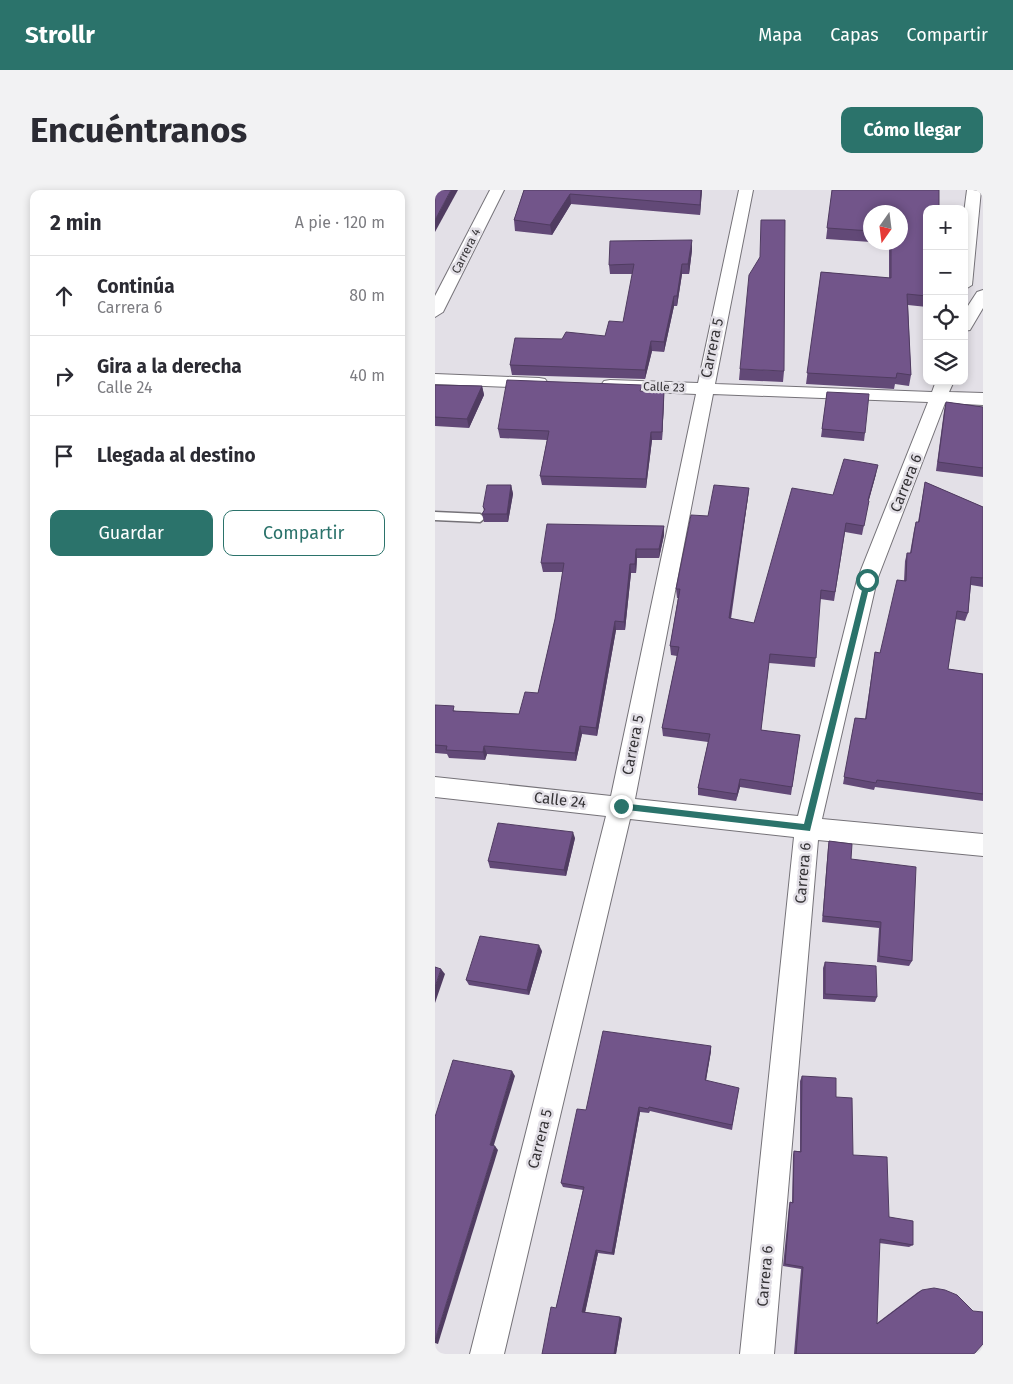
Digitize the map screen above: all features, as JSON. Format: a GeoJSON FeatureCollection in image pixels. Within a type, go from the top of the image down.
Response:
{"type":"FeatureCollection","features":[{"type":"Feature","properties":{"kind":"street","name":"Carrera 4"},"geometry":{"type":"LineString","coordinates":[[435,312],[497,190]]}},
{"type":"Feature","properties":{"kind":"street","name":"Carrera 5"},"geometry":{"type":"LineString","coordinates":[[487,1354],[621,806],[704,389],[746,190]]}},
{"type":"Feature","properties":{"kind":"street"},"geometry":{"type":"LineString","coordinates":[[968,250],[974,190]]}},
{"type":"Feature","properties":{"kind":"street"},"geometry":{"type":"LineString","coordinates":[[968,319],[983,295]]}},
{"type":"Feature","properties":{"kind":"street"},"geometry":{"type":"LineString","coordinates":[[435,379],[554,384]]}},
{"type":"Feature","properties":{"kind":"street","name":"Calle 23"},"geometry":{"type":"LineString","coordinates":[[594,385],[704,389],[942,390],[983,400]]}},
{"type":"Feature","properties":{"kind":"street","name":"Carrera 6"},"geometry":{"type":"LineString","coordinates":[[757,1354],[807,828],[867,580],[942,390]]}},
{"type":"Feature","properties":{"kind":"street","name":"Calle 24"},"geometry":{"type":"LineString","coordinates":[[435,787],[807,828],[983,845]]}},
{"type":"Feature","properties":{"kind":"lane"},"geometry":{"type":"LineString","coordinates":[[435,516],[480,518]]}},
{"type":"Feature","properties":{"kind":"building"},"geometry":{"type":"Polygon","coordinates":[[[435,190],[451,190],[435,220],[435,190]]]}},
{"type":"Feature","properties":{"kind":"building"},"geometry":{"type":"Polygon","coordinates":[[[524,190],[701,190],[700,205],[570,194],[550,225],[514,220],[524,190]]]}},
{"type":"Feature","properties":{"kind":"building"},"geometry":{"type":"Polygon","coordinates":[[[832,190],[939,190],[939,205],[923,205],[923,296],[907,294],[911,375],[897,373],[896,378],[807,373],[821,272],[891,278],[891,250],[908,250],[908,205],[863,205],[863,230],[827,228],[832,190]]]}},
{"type":"Feature","properties":{"kind":"building"},"geometry":{"type":"Polygon","coordinates":[[[761,220],[785,220],[784,371],[740,369],[749,275],[760,257],[761,220]]]}},
{"type":"Feature","properties":{"kind":"building"},"geometry":{"type":"Polygon","coordinates":[[[692,240],[688,264],[682,264],[677,296],[674,296],[664,342],[651,341],[645,370],[510,365],[515,338],[562,339],[566,332],[605,336],[609,321],[623,322],[634,264],[609,265],[610,241],[692,240]]]}},
{"type":"Feature","properties":{"kind":"building"},"geometry":{"type":"Polygon","coordinates":[[[507,380],[642,385],[640,391],[664,392],[662,432],[651,432],[646,479],[540,476],[549,431],[498,429],[507,380]]]}},
{"type":"Feature","properties":{"kind":"building"},"geometry":{"type":"Polygon","coordinates":[[[435,385],[482,386],[467,419],[435,417],[435,385]]]}},
{"type":"Feature","properties":{"kind":"building"},"geometry":{"type":"Polygon","coordinates":[[[827,392],[869,394],[865,433],[822,429],[827,392]]]}},
{"type":"Feature","properties":{"kind":"building"},"geometry":{"type":"Polygon","coordinates":[[[946,402],[983,407],[983,468],[938,462],[946,402]]]}},
{"type":"Feature","properties":{"kind":"building"},"geometry":{"type":"Polygon","coordinates":[[[844,459],[878,465],[868,500],[864,526],[846,523],[835,592],[821,590],[816,658],[770,654],[761,730],[800,735],[792,787],[740,779],[737,794],[698,788],[710,734],[662,728],[679,647],[670,646],[680,589],[676,589],[691,515],[708,516],[714,485],[749,488],[729,618],[754,623],[792,488],[833,495],[844,459]]]}},
{"type":"Feature","properties":{"kind":"building"},"geometry":{"type":"Polygon","coordinates":[[[925,482],[983,507],[983,578],[971,577],[968,613],[957,611],[948,669],[983,674],[983,794],[877,780],[876,783],[844,777],[855,718],[866,719],[875,652],[880,653],[897,580],[906,581],[907,553],[911,553],[916,522],[919,522],[925,482]]]}},
{"type":"Feature","properties":{"kind":"building"},"geometry":{"type":"Polygon","coordinates":[[[487,485],[511,485],[507,514],[482,514],[485,509],[483,507],[487,485]]]}},
{"type":"Feature","properties":{"kind":"building"},"geometry":{"type":"Polygon","coordinates":[[[547,524],[664,526],[659,549],[636,549],[635,564],[630,564],[624,622],[615,621],[596,728],[580,726],[575,753],[484,746],[483,752],[446,750],[447,746],[435,745],[435,705],[454,706],[453,711],[519,714],[525,692],[538,693],[555,619],[564,563],[541,563],[547,524]]]}},
{"type":"Feature","properties":{"kind":"building"},"geometry":{"type":"Polygon","coordinates":[[[498,823],[573,832],[564,870],[488,861],[498,823]]]}},
{"type":"Feature","properties":{"kind":"building"},"geometry":{"type":"Polygon","coordinates":[[[829,841],[852,844],[851,859],[916,867],[912,961],[879,956],[881,922],[823,916],[829,841]]]}},
{"type":"Feature","properties":{"kind":"building"},"geometry":{"type":"Polygon","coordinates":[[[480,936],[539,945],[527,990],[466,980],[480,936]]]}},
{"type":"Feature","properties":{"kind":"building"},"geometry":{"type":"Polygon","coordinates":[[[825,962],[876,966],[877,997],[825,994],[825,962]]]}},
{"type":"Feature","properties":{"kind":"building"},"geometry":{"type":"Polygon","coordinates":[[[435,967],[441,969],[435,987],[435,967]]]}},
{"type":"Feature","properties":{"kind":"building"},"geometry":{"type":"Polygon","coordinates":[[[603,1031],[711,1046],[705,1080],[739,1088],[732,1125],[649,1107],[648,1109],[639,1107],[612,1253],[596,1250],[582,1312],[620,1317],[614,1354],[542,1354],[551,1307],[556,1308],[584,1187],[561,1183],[577,1109],[586,1110],[603,1031]]]}},
{"type":"Feature","properties":{"kind":"building"},"geometry":{"type":"Polygon","coordinates":[[[453,1060],[512,1071],[490,1145],[495,1146],[435,1340],[435,1117],[453,1060]]]}},
{"type":"Feature","properties":{"kind":"building"},"geometry":{"type":"Polygon","coordinates":[[[802,1076],[836,1078],[836,1097],[852,1098],[853,1155],[887,1157],[889,1217],[913,1221],[913,1245],[880,1239],[877,1324],[922,1290],[934,1288],[945,1290],[957,1295],[973,1311],[983,1312],[983,1344],[974,1354],[796,1354],[803,1267],[785,1264],[790,1202],[793,1203],[794,1151],[801,1152],[802,1076]]]}},
{"type":"Feature","properties":{"kind":"route"},"geometry":{"type":"LineString","coordinates":[[621,806],[807,828],[867,580]]}}]}
